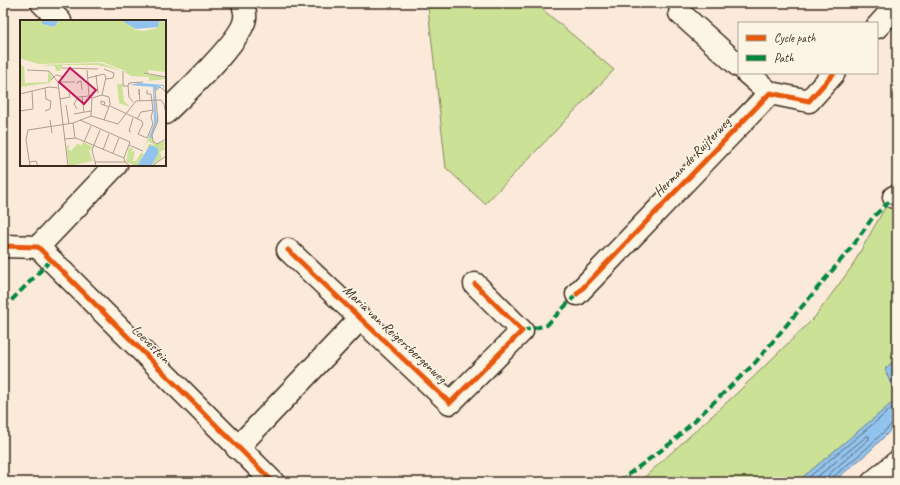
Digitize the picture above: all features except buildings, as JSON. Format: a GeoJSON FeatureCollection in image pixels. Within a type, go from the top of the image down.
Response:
{"type":"FeatureCollection","features":[{"type":"Feature","properties":{"kind":"street"},"geometry":{"type":"LineString","coordinates":[[42,3],[59,20]]}},
{"type":"Feature","properties":{"kind":"street"},"geometry":{"type":"LineString","coordinates":[[166,112],[227,48],[238,34],[245,19],[243,3]]}},
{"type":"Feature","properties":{"kind":"street"},"geometry":{"type":"LineString","coordinates":[[878,26],[897,5]]}},
{"type":"Feature","properties":{"kind":"street"},"geometry":{"type":"LineString","coordinates":[[680,13],[738,65]]}},
{"type":"Feature","properties":{"kind":"street"},"geometry":{"type":"LineString","coordinates":[[748,74],[770,93],[809,101],[833,74]]}},
{"type":"Feature","properties":{"kind":"street","name":"Herman de Ruijterweg"},"geometry":{"type":"LineString","coordinates":[[577,294],[770,93]]}},
{"type":"Feature","properties":{"kind":"street"},"geometry":{"type":"LineString","coordinates":[[3,246],[38,247],[115,166]]}},
{"type":"Feature","properties":{"kind":"street","name":"Loevestein"},"geometry":{"type":"LineString","coordinates":[[38,247],[237,448],[273,482]]}},
{"type":"Feature","properties":{"kind":"street","name":"Maria van Reigersbergenweg"},"geometry":{"type":"LineString","coordinates":[[288,250],[450,403],[522,331],[475,284]]}},
{"type":"Feature","properties":{"kind":"street","name":"Maria van Reigersbergenweg"},"geometry":{"type":"LineString","coordinates":[[237,448],[360,318]]}},
{"type":"Feature","properties":{"kind":"street"},"geometry":{"type":"LineString","coordinates":[[873,482],[897,462]]}},
{"type":"Feature","properties":{"kind":"green space"},"geometry":{"type":"Polygon","coordinates":[[[535,3],[614,70],[485,204],[446,168],[428,8],[535,3]]]}},
{"type":"Feature","properties":{"kind":"green space"},"geometry":{"type":"Polygon","coordinates":[[[887,204],[897,211],[897,358],[885,369],[897,399],[797,482],[639,482],[737,393],[814,318],[851,268],[887,204]]]}},
{"type":"Feature","properties":{"kind":"water"},"geometry":{"type":"Polygon","coordinates":[[[897,358],[897,399],[885,369],[897,358]]]}},
{"type":"Feature","properties":{"kind":"water"},"geometry":{"type":"Polygon","coordinates":[[[897,399],[897,424],[870,451],[833,482],[797,482],[897,399]]]}},
{"type":"Feature","properties":{"kind":"marked path"},"geometry":{"type":"LineString","coordinates":[[618,482],[671,443],[754,364],[851,248],[873,217],[894,197]]}},
{"type":"Feature","properties":{"kind":"marked path"},"geometry":{"type":"LineString","coordinates":[[3,309],[51,260]]}},
{"type":"Feature","properties":{"kind":"marked path"},"geometry":{"type":"LineString","coordinates":[[522,331],[547,325],[577,294]]}},
{"type":"Feature","properties":{"kind":"cycle path"},"geometry":{"type":"LineString","coordinates":[[577,294],[770,93],[809,101],[833,74]]}},
{"type":"Feature","properties":{"kind":"cycle path"},"geometry":{"type":"LineString","coordinates":[[3,246],[38,247],[273,482]]}},
{"type":"Feature","properties":{"kind":"cycle path"},"geometry":{"type":"LineString","coordinates":[[288,250],[450,403],[522,331],[475,284]]}}]}
